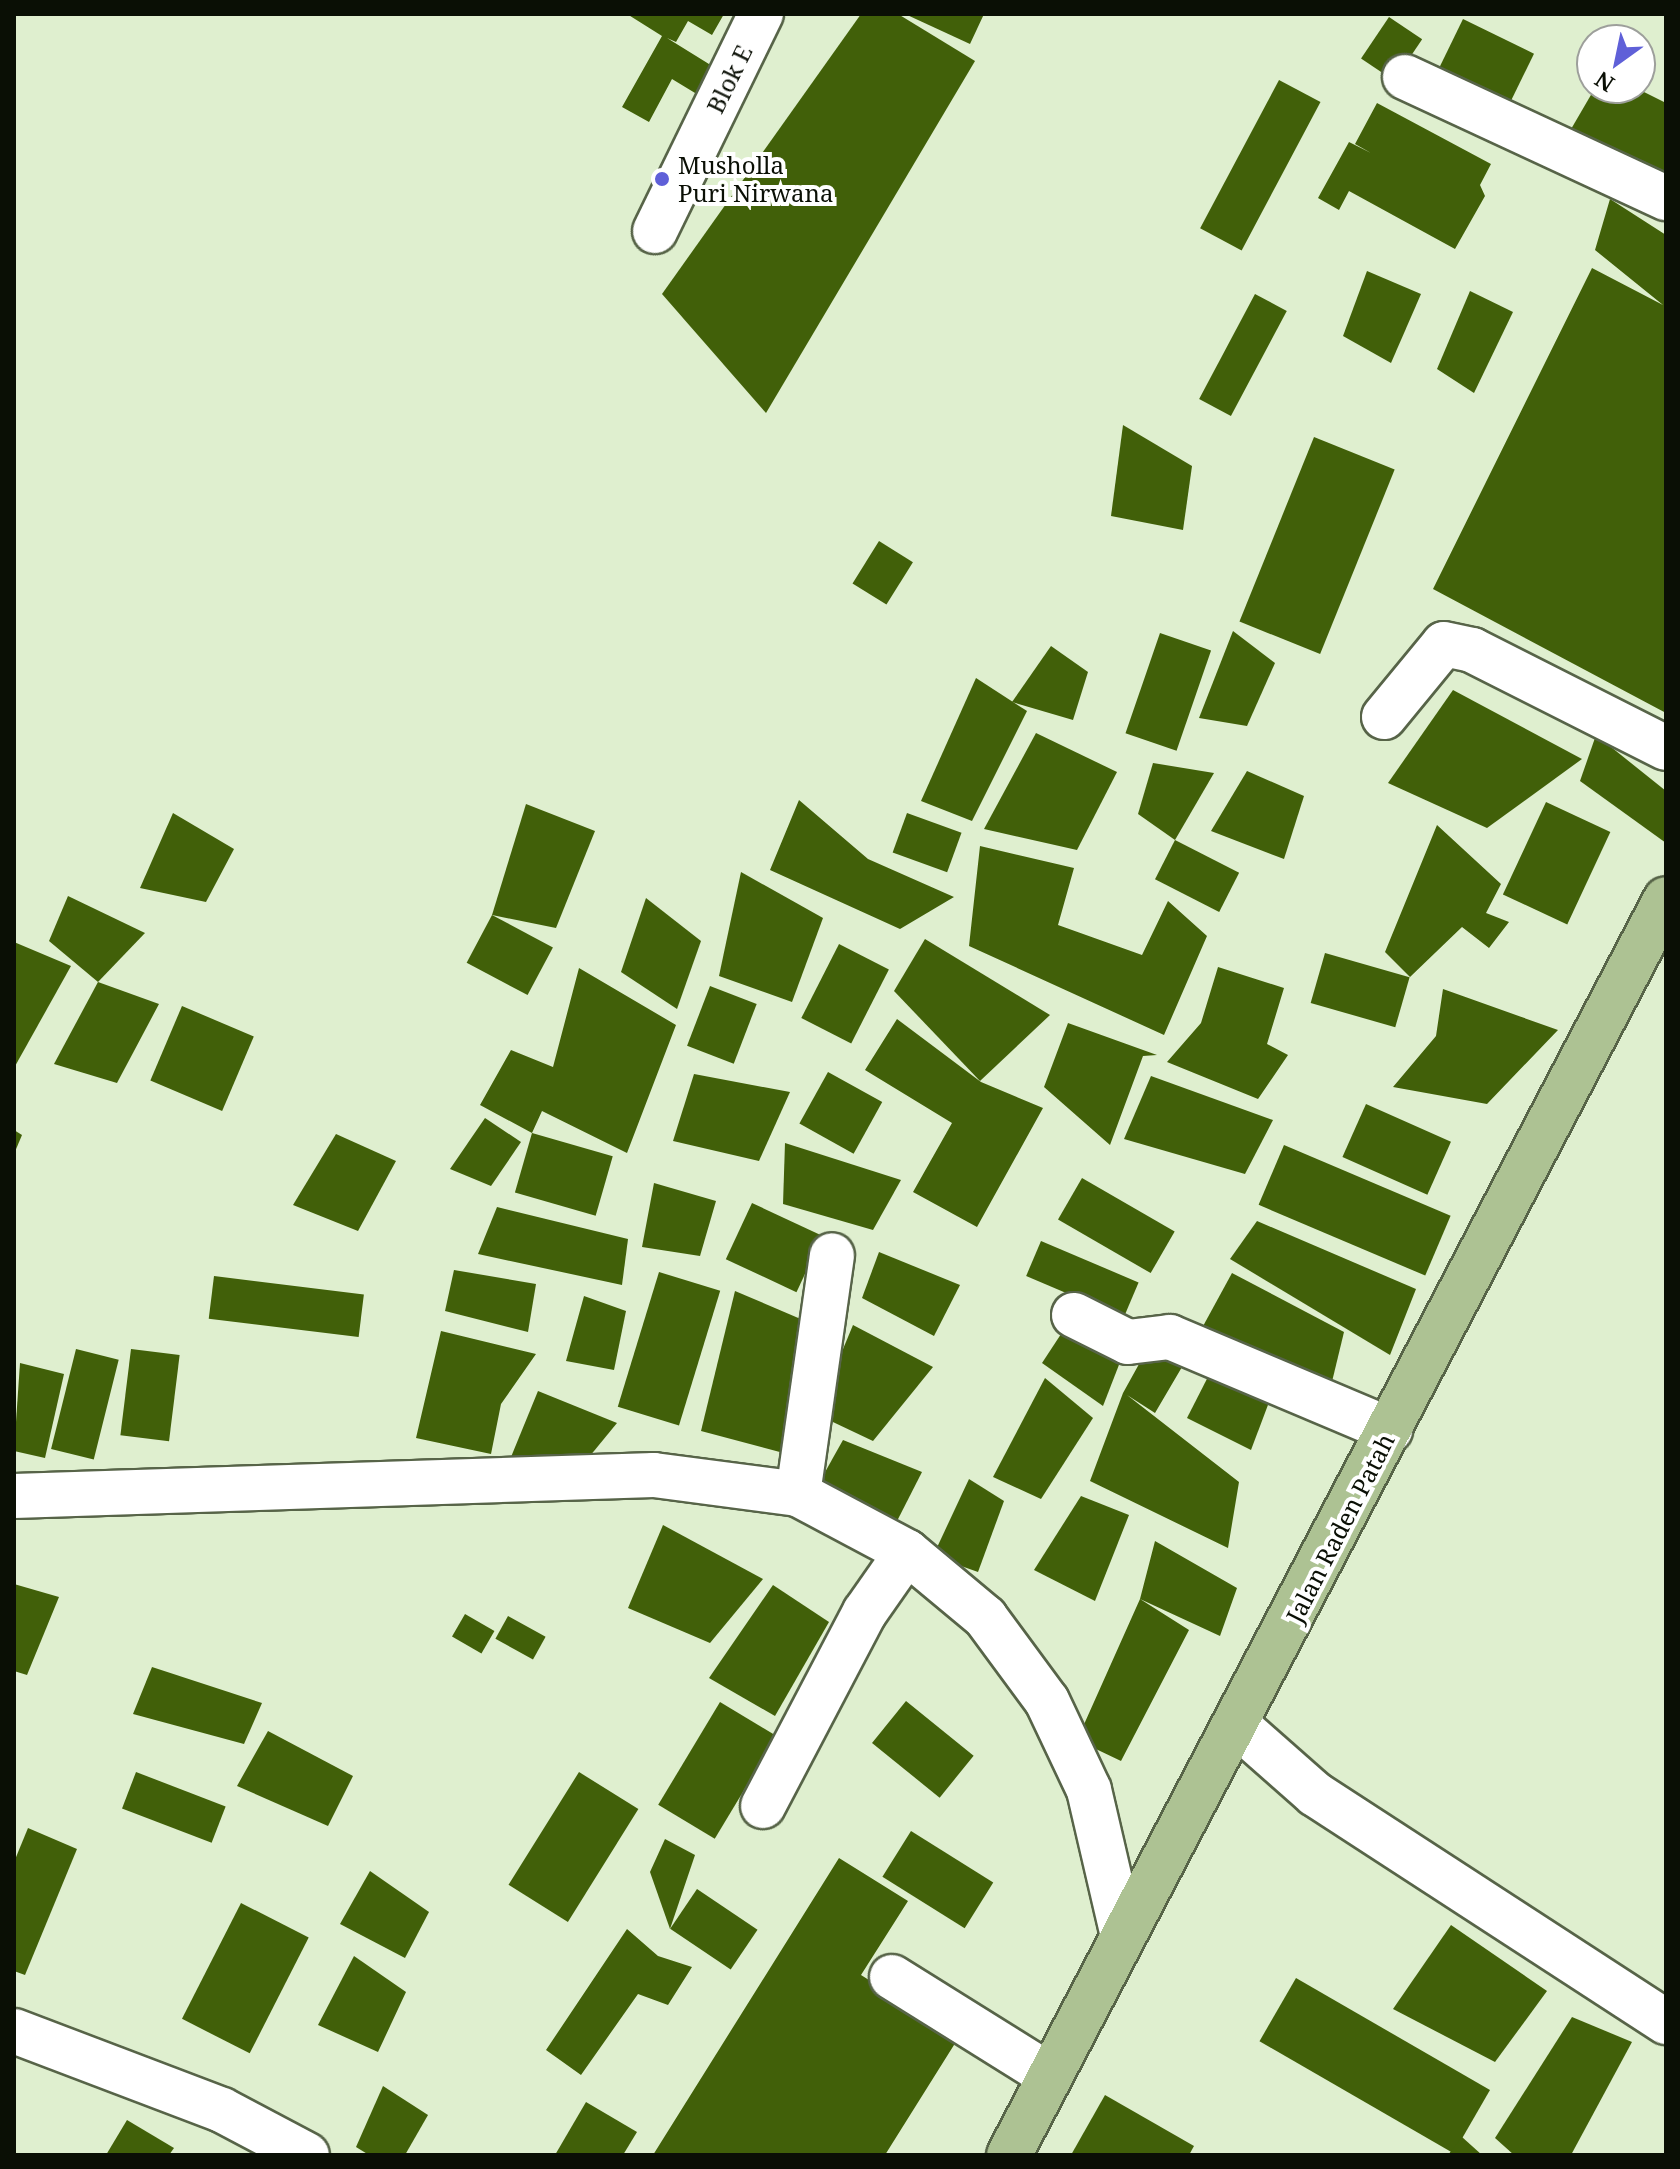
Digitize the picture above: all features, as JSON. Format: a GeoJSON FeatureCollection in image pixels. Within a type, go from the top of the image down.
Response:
{"type":"FeatureCollection","features":[{"type":"Feature","properties":{"kind":"main road","name":"Jalan Raden Patah"},"geometry":{"type":"LineString","coordinates":[[1009,2155],[1018,2056],[1122,1932],[1238,1726],[1666,899]]}},
{"type":"Feature","properties":{"kind":"street","name":"Blok E"},"geometry":{"type":"LineString","coordinates":[[655,231],[761,14]]}},
{"type":"Feature","properties":{"kind":"street"},"geometry":{"type":"LineString","coordinates":[[1405,77],[1666,198]]}},
{"type":"Feature","properties":{"kind":"street"},"geometry":{"type":"LineString","coordinates":[[1384,717],[1444,644],[1472,650],[1666,748]]}},
{"type":"Feature","properties":{"kind":"street"},"geometry":{"type":"LineString","coordinates":[[798,1494],[832,1255]]}},
{"type":"Feature","properties":{"kind":"street"},"geometry":{"type":"LineString","coordinates":[[1074,1315],[1128,1342],[1170,1337],[1390,1430]]}},
{"type":"Feature","properties":{"kind":"street"},"geometry":{"type":"LineString","coordinates":[[14,1496],[654,1475],[798,1494],[985,1617],[1047,1701],[1089,1790],[1122,1932]]}},
{"type":"Feature","properties":{"kind":"street"},"geometry":{"type":"LineString","coordinates":[[763,1806],[865,1612],[901,1560]]}},
{"type":"Feature","properties":{"kind":"street"},"geometry":{"type":"LineString","coordinates":[[1238,1726],[1315,1794],[1666,2022]]}},
{"type":"Feature","properties":{"kind":"street"},"geometry":{"type":"LineString","coordinates":[[892,1977],[1018,2056]]}},
{"type":"Feature","properties":{"kind":"street"},"geometry":{"type":"LineString","coordinates":[[14,2031],[222,2110],[307,2155]]}},
{"type":"Feature","properties":{"kind":"building"},"geometry":{"type":"Polygon","coordinates":[[[627,14],[724,14],[712,35],[688,21],[676,42],[667,38],[717,69],[700,96],[672,79],[649,122],[622,107],[662,36],[627,14]]]}},
{"type":"Feature","properties":{"kind":"building"},"geometry":{"type":"Polygon","coordinates":[[[861,14],[898,14],[975,61],[766,413],[662,294],[861,14]]]}},
{"type":"Feature","properties":{"kind":"building"},"geometry":{"type":"Polygon","coordinates":[[[905,14],[984,14],[970,44],[905,14]]]}},
{"type":"Feature","properties":{"kind":"building"},"geometry":{"type":"Polygon","coordinates":[[[1389,17],[1422,39],[1394,81],[1361,58],[1389,17]]]}},
{"type":"Feature","properties":{"kind":"building"},"geometry":{"type":"Polygon","coordinates":[[[1463,19],[1534,54],[1506,112],[1435,77],[1463,19]]]}},
{"type":"Feature","properties":{"kind":"building"},"geometry":{"type":"Polygon","coordinates":[[[1279,80],[1320,102],[1242,250],[1200,228],[1279,80]]]}},
{"type":"Feature","properties":{"kind":"building"},"geometry":{"type":"Polygon","coordinates":[[[1656,98],[1666,103],[1666,184],[1567,136],[1586,104],[1656,104],[1656,98]]]}},
{"type":"Feature","properties":{"kind":"building"},"geometry":{"type":"Polygon","coordinates":[[[1377,103],[1491,164],[1480,185],[1485,196],[1455,249],[1349,191],[1339,210],[1318,198],[1349,142],[1371,153],[1355,144],[1377,103]]]}},
{"type":"Feature","properties":{"kind":"building"},"geometry":{"type":"Polygon","coordinates":[[[1610,199],[1666,235],[1666,713],[1433,589],[1592,268],[1663,305],[1595,250],[1610,199]]]}},
{"type":"Feature","properties":{"kind":"building"},"geometry":{"type":"Polygon","coordinates":[[[1367,271],[1421,294],[1391,363],[1343,336],[1367,271]]]}},
{"type":"Feature","properties":{"kind":"building"},"geometry":{"type":"Polygon","coordinates":[[[1470,291],[1513,312],[1474,393],[1437,369],[1470,291]]]}},
{"type":"Feature","properties":{"kind":"building"},"geometry":{"type":"Polygon","coordinates":[[[1255,294],[1287,311],[1231,416],[1199,399],[1255,294]]]}},
{"type":"Feature","properties":{"kind":"building"},"geometry":{"type":"Polygon","coordinates":[[[1123,425],[1192,466],[1183,530],[1111,516],[1123,425]]]}},
{"type":"Feature","properties":{"kind":"building"},"geometry":{"type":"Polygon","coordinates":[[[1314,437],[1395,470],[1320,654],[1239,622],[1314,437]]]}},
{"type":"Feature","properties":{"kind":"building"},"geometry":{"type":"Polygon","coordinates":[[[879,541],[913,562],[886,605],[853,583],[879,541]]]}},
{"type":"Feature","properties":{"kind":"building"},"geometry":{"type":"Polygon","coordinates":[[[1233,631],[1275,663],[1247,726],[1199,718],[1233,631]]]}},
{"type":"Feature","properties":{"kind":"building"},"geometry":{"type":"Polygon","coordinates":[[[1160,633],[1211,651],[1177,751],[1125,733],[1160,633]]]}},
{"type":"Feature","properties":{"kind":"building"},"geometry":{"type":"Polygon","coordinates":[[[1051,646],[1088,672],[1073,720],[1012,702],[1051,646]]]}},
{"type":"Feature","properties":{"kind":"building"},"geometry":{"type":"Polygon","coordinates":[[[976,678],[1027,711],[972,821],[921,801],[976,678]]]}},
{"type":"Feature","properties":{"kind":"building"},"geometry":{"type":"Polygon","coordinates":[[[1453,690],[1582,759],[1487,828],[1388,783],[1453,690]]]}},
{"type":"Feature","properties":{"kind":"building"},"geometry":{"type":"Polygon","coordinates":[[[1036,733],[1117,772],[1077,850],[984,829],[1036,733]]]}},
{"type":"Feature","properties":{"kind":"building"},"geometry":{"type":"Polygon","coordinates":[[[1596,735],[1666,791],[1666,843],[1580,781],[1596,735]]]}},
{"type":"Feature","properties":{"kind":"building"},"geometry":{"type":"Polygon","coordinates":[[[1153,763],[1214,773],[1175,840],[1138,814],[1153,763]]]}},
{"type":"Feature","properties":{"kind":"building"},"geometry":{"type":"Polygon","coordinates":[[[1247,771],[1304,796],[1284,859],[1211,831],[1247,771]]]}},
{"type":"Feature","properties":{"kind":"building"},"geometry":{"type":"Polygon","coordinates":[[[799,800],[868,859],[954,897],[900,929],[770,870],[799,800]]]}},
{"type":"Feature","properties":{"kind":"building"},"geometry":{"type":"Polygon","coordinates":[[[1546,802],[1610,832],[1567,924],[1503,894],[1546,802]]]}},
{"type":"Feature","properties":{"kind":"building"},"geometry":{"type":"Polygon","coordinates":[[[526,804],[595,831],[556,928],[492,915],[526,804]]]}},
{"type":"Feature","properties":{"kind":"building"},"geometry":{"type":"Polygon","coordinates":[[[173,813],[234,849],[206,902],[140,888],[173,813]]]}},
{"type":"Feature","properties":{"kind":"building"},"geometry":{"type":"Polygon","coordinates":[[[907,813],[962,833],[947,872],[893,852],[907,813]]]}},
{"type":"Feature","properties":{"kind":"building"},"geometry":{"type":"Polygon","coordinates":[[[1437,825],[1501,884],[1486,913],[1509,922],[1489,948],[1462,927],[1410,977],[1385,952],[1437,825]]]}},
{"type":"Feature","properties":{"kind":"building"},"geometry":{"type":"Polygon","coordinates":[[[1175,840],[1239,873],[1219,912],[1155,879],[1175,840]]]}},
{"type":"Feature","properties":{"kind":"building"},"geometry":{"type":"Polygon","coordinates":[[[980,846],[1074,868],[1058,925],[1142,955],[1168,901],[1207,936],[1164,1035],[969,946],[980,846]]]}},
{"type":"Feature","properties":{"kind":"building"},"geometry":{"type":"Polygon","coordinates":[[[741,872],[823,918],[792,1002],[719,976],[741,872]]]}},
{"type":"Feature","properties":{"kind":"building"},"geometry":{"type":"Polygon","coordinates":[[[68,896],[145,933],[98,982],[49,941],[68,896]]]}},
{"type":"Feature","properties":{"kind":"building"},"geometry":{"type":"Polygon","coordinates":[[[646,898],[701,941],[677,1009],[621,972],[646,898]]]}},
{"type":"Feature","properties":{"kind":"building"},"geometry":{"type":"Polygon","coordinates":[[[492,915],[553,947],[528,995],[467,963],[492,915]]]}},
{"type":"Feature","properties":{"kind":"building"},"geometry":{"type":"Polygon","coordinates":[[[925,939],[1050,1015],[980,1081],[894,991],[925,939]]]}},
{"type":"Feature","properties":{"kind":"building"},"geometry":{"type":"Polygon","coordinates":[[[14,942],[71,966],[14,1068],[14,942]]]}},
{"type":"Feature","properties":{"kind":"building"},"geometry":{"type":"Polygon","coordinates":[[[839,944],[889,969],[851,1043],[801,1018],[839,944]]]}},
{"type":"Feature","properties":{"kind":"building"},"geometry":{"type":"Polygon","coordinates":[[[1325,953],[1410,977],[1395,1027],[1311,1003],[1325,953]]]}},
{"type":"Feature","properties":{"kind":"building"},"geometry":{"type":"Polygon","coordinates":[[[1218,967],[1284,988],[1267,1044],[1288,1055],[1258,1099],[1167,1062],[1201,1023],[1218,967]]]}},
{"type":"Feature","properties":{"kind":"building"},"geometry":{"type":"Polygon","coordinates":[[[579,968],[676,1025],[627,1153],[542,1111],[532,1133],[480,1105],[511,1050],[553,1067],[579,968]]]}},
{"type":"Feature","properties":{"kind":"building"},"geometry":{"type":"Polygon","coordinates":[[[98,982],[159,1004],[117,1083],[54,1064],[98,982]]]}},
{"type":"Feature","properties":{"kind":"building"},"geometry":{"type":"Polygon","coordinates":[[[710,986],[757,1004],[734,1064],[687,1046],[710,986]]]}},
{"type":"Feature","properties":{"kind":"building"},"geometry":{"type":"Polygon","coordinates":[[[1443,989],[1558,1030],[1487,1104],[1393,1087],[1436,1036],[1443,989]]]}},
{"type":"Feature","properties":{"kind":"building"},"geometry":{"type":"Polygon","coordinates":[[[182,1006],[254,1036],[222,1111],[150,1081],[182,1006]]]}},
{"type":"Feature","properties":{"kind":"building"},"geometry":{"type":"Polygon","coordinates":[[[897,1019],[981,1082],[1043,1108],[977,1227],[913,1192],[952,1123],[865,1070],[897,1019]]]}},
{"type":"Feature","properties":{"kind":"building"},"geometry":{"type":"Polygon","coordinates":[[[1068,1023],[1157,1055],[1143,1056],[1110,1145],[1044,1087],[1068,1023]]]}},
{"type":"Feature","properties":{"kind":"building"},"geometry":{"type":"Polygon","coordinates":[[[828,1072],[882,1102],[854,1154],[799,1124],[828,1072]]]}},
{"type":"Feature","properties":{"kind":"building"},"geometry":{"type":"Polygon","coordinates":[[[694,1074],[790,1092],[759,1161],[673,1141],[694,1074]]]}},
{"type":"Feature","properties":{"kind":"building"},"geometry":{"type":"Polygon","coordinates":[[[1151,1076],[1273,1120],[1245,1174],[1124,1139],[1151,1076]]]}},
{"type":"Feature","properties":{"kind":"building"},"geometry":{"type":"Polygon","coordinates":[[[1366,1104],[1451,1142],[1427,1195],[1342,1157],[1366,1104]]]}},
{"type":"Feature","properties":{"kind":"building"},"geometry":{"type":"Polygon","coordinates":[[[485,1118],[521,1142],[491,1186],[450,1169],[485,1118]]]}},
{"type":"Feature","properties":{"kind":"building"},"geometry":{"type":"Polygon","coordinates":[[[14,1130],[22,1135],[14,1154],[14,1130]]]}},
{"type":"Feature","properties":{"kind":"building"},"geometry":{"type":"Polygon","coordinates":[[[532,1133],[613,1156],[596,1216],[515,1193],[532,1133]]]}},
{"type":"Feature","properties":{"kind":"building"},"geometry":{"type":"Polygon","coordinates":[[[336,1134],[396,1161],[358,1231],[293,1205],[336,1134]]]}},
{"type":"Feature","properties":{"kind":"building"},"geometry":{"type":"Polygon","coordinates":[[[785,1143],[901,1180],[873,1230],[783,1204],[785,1143]]]}},
{"type":"Feature","properties":{"kind":"building"},"geometry":{"type":"Polygon","coordinates":[[[1284,1145],[1451,1216],[1425,1276],[1259,1205],[1284,1145]]]}},
{"type":"Feature","properties":{"kind":"building"},"geometry":{"type":"Polygon","coordinates":[[[1082,1178],[1175,1232],[1151,1273],[1058,1220],[1082,1178]]]}},
{"type":"Feature","properties":{"kind":"building"},"geometry":{"type":"Polygon","coordinates":[[[654,1183],[716,1201],[700,1256],[642,1247],[654,1183]]]}},
{"type":"Feature","properties":{"kind":"building"},"geometry":{"type":"Polygon","coordinates":[[[752,1203],[823,1236],[796,1292],[726,1259],[752,1203]]]}},
{"type":"Feature","properties":{"kind":"building"},"geometry":{"type":"Polygon","coordinates":[[[497,1207],[628,1239],[622,1285],[478,1254],[497,1207]]]}},
{"type":"Feature","properties":{"kind":"building"},"geometry":{"type":"Polygon","coordinates":[[[1257,1221],[1416,1289],[1390,1355],[1230,1259],[1257,1221]]]}},
{"type":"Feature","properties":{"kind":"building"},"geometry":{"type":"Polygon","coordinates":[[[1041,1241],[1139,1282],[1124,1317],[1026,1276],[1041,1241]]]}},
{"type":"Feature","properties":{"kind":"building"},"geometry":{"type":"Polygon","coordinates":[[[879,1252],[960,1285],[934,1336],[862,1298],[879,1252]]]}},
{"type":"Feature","properties":{"kind":"building"},"geometry":{"type":"Polygon","coordinates":[[[454,1270],[536,1284],[528,1332],[445,1311],[454,1270]]]}},
{"type":"Feature","properties":{"kind":"building"},"geometry":{"type":"Polygon","coordinates":[[[659,1272],[720,1291],[679,1426],[618,1407],[659,1272]]]}},
{"type":"Feature","properties":{"kind":"building"},"geometry":{"type":"Polygon","coordinates":[[[1232,1273],[1344,1332],[1330,1390],[1196,1339],[1232,1273]]]}},
{"type":"Feature","properties":{"kind":"building"},"geometry":{"type":"Polygon","coordinates":[[[214,1276],[364,1294],[359,1337],[209,1319],[214,1276]]]}},
{"type":"Feature","properties":{"kind":"building"},"geometry":{"type":"Polygon","coordinates":[[[735,1291],[810,1323],[791,1455],[701,1431],[735,1291]]]}},
{"type":"Feature","properties":{"kind":"building"},"geometry":{"type":"Polygon","coordinates":[[[584,1296],[626,1311],[614,1370],[566,1361],[584,1296]]]}},
{"type":"Feature","properties":{"kind":"building"},"geometry":{"type":"Polygon","coordinates":[[[853,1325],[933,1367],[873,1441],[816,1414],[853,1325]]]}},
{"type":"Feature","properties":{"kind":"building"},"geometry":{"type":"Polygon","coordinates":[[[441,1331],[536,1354],[501,1404],[491,1454],[416,1438],[441,1331]]]}},
{"type":"Feature","properties":{"kind":"building"},"geometry":{"type":"Polygon","coordinates":[[[1063,1331],[1122,1357],[1103,1406],[1042,1363],[1063,1331]]]}},
{"type":"Feature","properties":{"kind":"building"},"geometry":{"type":"Polygon","coordinates":[[[1149,1346],[1182,1367],[1155,1413],[1127,1395],[1239,1482],[1228,1548],[1090,1481],[1123,1393],[1149,1346]]]}},
{"type":"Feature","properties":{"kind":"building"},"geometry":{"type":"Polygon","coordinates":[[[76,1349],[119,1360],[94,1460],[51,1449],[76,1349]]]}},
{"type":"Feature","properties":{"kind":"building"},"geometry":{"type":"Polygon","coordinates":[[[131,1349],[180,1355],[169,1441],[120,1435],[131,1349]]]}},
{"type":"Feature","properties":{"kind":"building"},"geometry":{"type":"Polygon","coordinates":[[[20,1363],[64,1374],[45,1458],[14,1451],[20,1363]]]}},
{"type":"Feature","properties":{"kind":"building"},"geometry":{"type":"Polygon","coordinates":[[[1213,1367],[1274,1389],[1251,1450],[1187,1418],[1213,1367]]]}},
{"type":"Feature","properties":{"kind":"building"},"geometry":{"type":"Polygon","coordinates":[[[1045,1378],[1093,1418],[1041,1499],[993,1477],[1045,1378]]]}},
{"type":"Feature","properties":{"kind":"building"},"geometry":{"type":"Polygon","coordinates":[[[538,1391],[617,1423],[585,1462],[511,1457],[538,1391]]]}},
{"type":"Feature","properties":{"kind":"building"},"geometry":{"type":"Polygon","coordinates":[[[843,1440],[922,1472],[895,1525],[820,1481],[843,1440]]]}},
{"type":"Feature","properties":{"kind":"building"},"geometry":{"type":"Polygon","coordinates":[[[969,1479],[1004,1501],[978,1572],[933,1556],[969,1479]]]}},
{"type":"Feature","properties":{"kind":"building"},"geometry":{"type":"Polygon","coordinates":[[[1081,1496],[1129,1515],[1095,1601],[1034,1570],[1081,1496]]]}},
{"type":"Feature","properties":{"kind":"building"},"geometry":{"type":"Polygon","coordinates":[[[663,1525],[763,1579],[710,1643],[628,1608],[663,1525]]]}},
{"type":"Feature","properties":{"kind":"building"},"geometry":{"type":"Polygon","coordinates":[[[1155,1541],[1237,1588],[1220,1636],[1140,1599],[1155,1541]]]}},
{"type":"Feature","properties":{"kind":"building"},"geometry":{"type":"Polygon","coordinates":[[[14,1584],[59,1597],[27,1675],[14,1671],[14,1584]]]}},
{"type":"Feature","properties":{"kind":"building"},"geometry":{"type":"Polygon","coordinates":[[[773,1585],[829,1622],[775,1716],[709,1678],[773,1585]]]}},
{"type":"Feature","properties":{"kind":"building"},"geometry":{"type":"Polygon","coordinates":[[[1140,1599],[1189,1630],[1121,1761],[1077,1740],[1140,1599]]]}},
{"type":"Feature","properties":{"kind":"building"},"geometry":{"type":"Polygon","coordinates":[[[465,1614],[494,1631],[481,1654],[452,1637],[465,1614]]]}},
{"type":"Feature","properties":{"kind":"building"},"geometry":{"type":"Polygon","coordinates":[[[508,1616],[546,1637],[533,1660],[495,1639],[508,1616]]]}},
{"type":"Feature","properties":{"kind":"building"},"geometry":{"type":"Polygon","coordinates":[[[152,1667],[262,1703],[244,1744],[133,1714],[152,1667]]]}},
{"type":"Feature","properties":{"kind":"building"},"geometry":{"type":"Polygon","coordinates":[[[906,1701],[974,1756],[940,1798],[872,1743],[906,1701]]]}},
{"type":"Feature","properties":{"kind":"building"},"geometry":{"type":"Polygon","coordinates":[[[720,1702],[777,1736],[715,1839],[658,1805],[720,1702]]]}},
{"type":"Feature","properties":{"kind":"building"},"geometry":{"type":"Polygon","coordinates":[[[268,1731],[353,1776],[328,1826],[237,1786],[268,1731]]]}},
{"type":"Feature","properties":{"kind":"building"},"geometry":{"type":"Polygon","coordinates":[[[136,1772],[226,1806],[212,1843],[122,1808],[136,1772]]]}},
{"type":"Feature","properties":{"kind":"building"},"geometry":{"type":"Polygon","coordinates":[[[579,1772],[638,1809],[568,1922],[509,1885],[579,1772]]]}},
{"type":"Feature","properties":{"kind":"building"},"geometry":{"type":"Polygon","coordinates":[[[28,1828],[77,1849],[25,1975],[14,1971],[14,1862],[28,1828]]]}},
{"type":"Feature","properties":{"kind":"building"},"geometry":{"type":"Polygon","coordinates":[[[911,1831],[993,1882],[965,1928],[882,1877],[911,1831]]]}},
{"type":"Feature","properties":{"kind":"building"},"geometry":{"type":"Polygon","coordinates":[[[665,1839],[695,1855],[670,1929],[650,1872],[665,1839]]]}},
{"type":"Feature","properties":{"kind":"building"},"geometry":{"type":"Polygon","coordinates":[[[839,1858],[908,1901],[861,1975],[959,2037],[885,2155],[653,2155],[839,1858]]]}},
{"type":"Feature","properties":{"kind":"building"},"geometry":{"type":"Polygon","coordinates":[[[370,1871],[429,1912],[405,1958],[340,1924],[370,1871]]]}},
{"type":"Feature","properties":{"kind":"building"},"geometry":{"type":"Polygon","coordinates":[[[697,1889],[758,1930],[731,1970],[670,1929],[697,1889]]]}},
{"type":"Feature","properties":{"kind":"building"},"geometry":{"type":"Polygon","coordinates":[[[241,1903],[309,1938],[250,2053],[182,2019],[241,1903]]]}},
{"type":"Feature","properties":{"kind":"building"},"geometry":{"type":"Polygon","coordinates":[[[1451,1925],[1547,1991],[1495,2062],[1393,2009],[1451,1925]]]}},
{"type":"Feature","properties":{"kind":"building"},"geometry":{"type":"Polygon","coordinates":[[[627,1929],[658,1956],[692,1967],[668,2005],[638,1994],[581,2075],[546,2050],[627,1929]]]}},
{"type":"Feature","properties":{"kind":"building"},"geometry":{"type":"Polygon","coordinates":[[[354,1956],[406,1992],[378,2052],[318,2025],[354,1956]]]}},
{"type":"Feature","properties":{"kind":"building"},"geometry":{"type":"Polygon","coordinates":[[[1296,1978],[1490,2090],[1453,2153],[1260,2041],[1296,1978]]]}},
{"type":"Feature","properties":{"kind":"building"},"geometry":{"type":"Polygon","coordinates":[[[1572,2017],[1632,2042],[1571,2155],[1514,2155],[1495,2138],[1572,2017]]]}},
{"type":"Feature","properties":{"kind":"building"},"geometry":{"type":"Polygon","coordinates":[[[383,2086],[428,2115],[405,2155],[369,2155],[356,2147],[383,2086]]]}},
{"type":"Feature","properties":{"kind":"building"},"geometry":{"type":"Polygon","coordinates":[[[1105,2095],[1194,2146],[1189,2155],[1071,2155],[1105,2095]]]}},
{"type":"Feature","properties":{"kind":"building"},"geometry":{"type":"Polygon","coordinates":[[[586,2102],[637,2132],[623,2155],[555,2155],[586,2102]]]}},
{"type":"Feature","properties":{"kind":"building"},"geometry":{"type":"Polygon","coordinates":[[[127,2120],[174,2148],[169,2155],[106,2155],[127,2120]]]}},
{"type":"Feature","properties":{"kind":"building"},"geometry":{"type":"Polygon","coordinates":[[[1462,2137],[1482,2155],[1448,2155],[1462,2137]]]}},
{"type":"Feature","properties":{"kind":"place","name":"Musholla Puri Nirwana"},"geometry":{"type":"Point","coordinates":[662,179]}}]}
